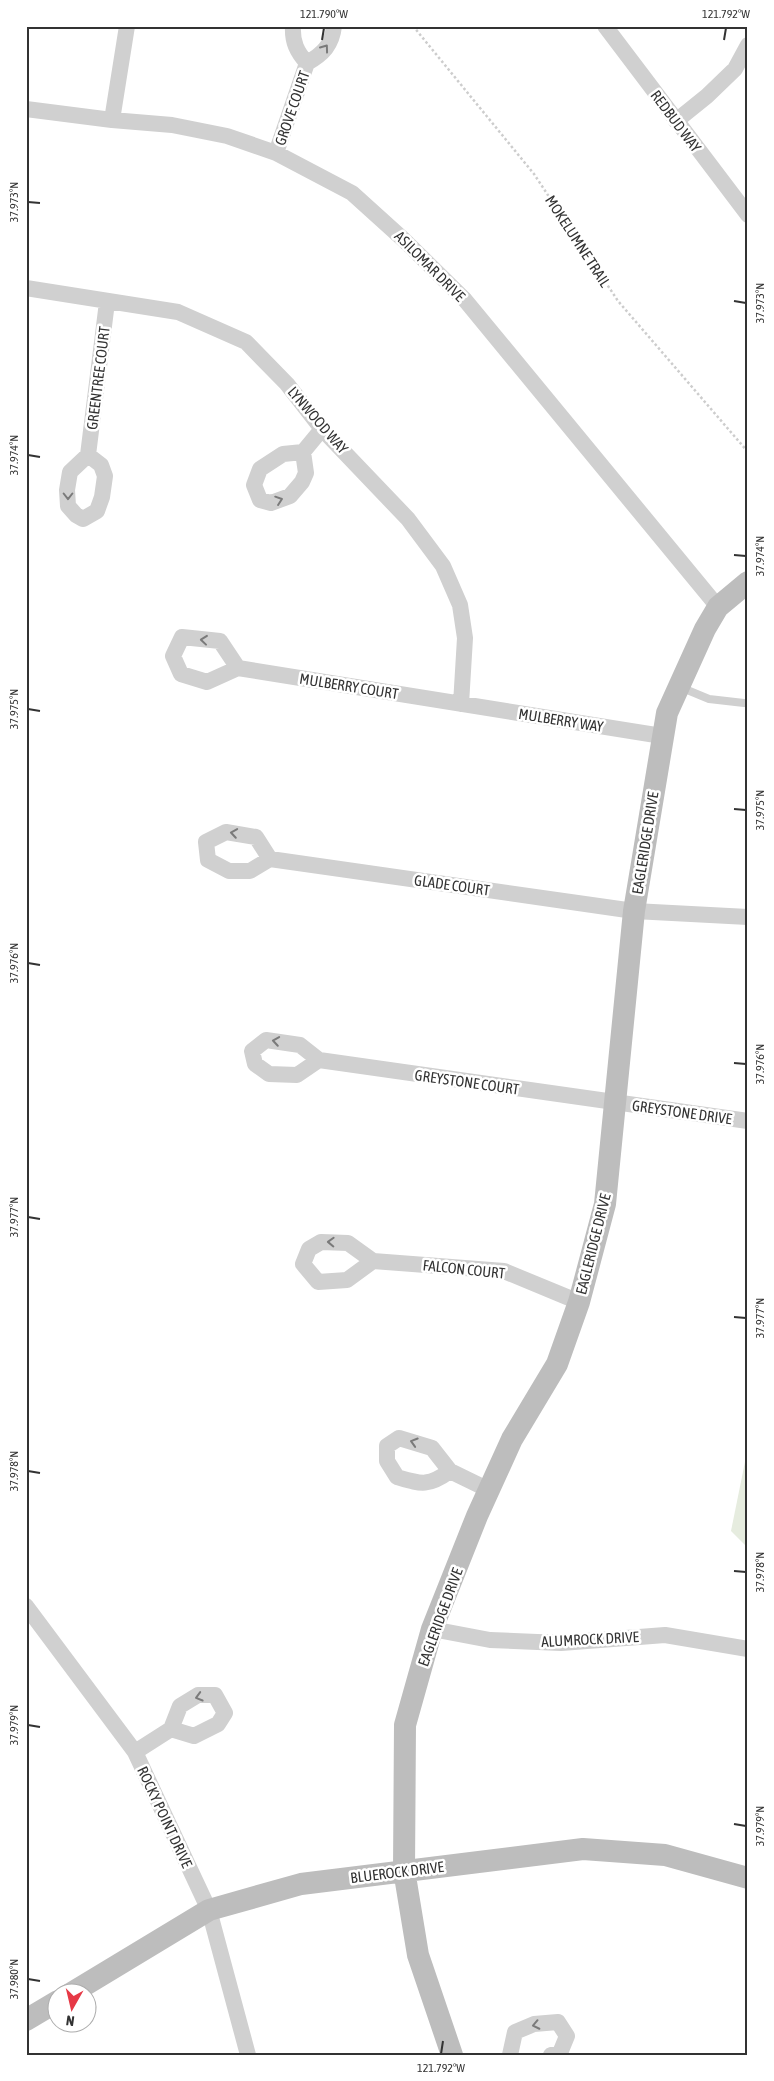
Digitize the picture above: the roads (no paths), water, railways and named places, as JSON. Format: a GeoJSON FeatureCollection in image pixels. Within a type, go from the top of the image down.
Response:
{"type":"FeatureCollection","features":[{"type":"Feature","properties":{"kind":"street"},"geometry":{"type":"LineString","coordinates":[[112,120],[127,26]]}},
{"type":"Feature","properties":{"kind":"street"},"geometry":{"type":"LineString","coordinates":[[293,26],[292,36],[297,52],[307,64],[322,54],[333,38],[334,26]]}},
{"type":"Feature","properties":{"kind":"street","name":"REDBUD WAY"},"geometry":{"type":"LineString","coordinates":[[605,26],[748,215]]}},
{"type":"Feature","properties":{"kind":"street"},"geometry":{"type":"LineString","coordinates":[[676,121],[707,96],[735,69],[748,45]]}},
{"type":"Feature","properties":{"kind":"street","name":"GROVE COURT"},"geometry":{"type":"LineString","coordinates":[[276,153],[307,64]]}},
{"type":"Feature","properties":{"kind":"street","name":"ASILOMAR DRIVE"},"geometry":{"type":"LineString","coordinates":[[26,108],[112,120],[172,124],[227,136],[276,153],[352,193],[404,240],[465,300],[718,607]]}},
{"type":"Feature","properties":{"kind":"street","name":"LYNWOOD WAY"},"geometry":{"type":"LineString","coordinates":[[26,288],[178,312],[246,342],[287,384],[322,429],[408,519],[443,566],[460,605],[465,638],[461,704]]}},
{"type":"Feature","properties":{"kind":"street","name":"GREENTREE COURT"},"geometry":{"type":"LineString","coordinates":[[88,455],[107,302]]}},
{"type":"Feature","properties":{"kind":"street"},"geometry":{"type":"LineString","coordinates":[[303,452],[322,429]]}},
{"type":"Feature","properties":{"kind":"street","name":"EAGLERIDGE DRIVE"},"geometry":{"type":"LineString","coordinates":[[452,2055],[418,1954],[404,1870],[405,1725],[432,1629],[477,1516],[512,1439],[557,1364],[579,1302],[605,1204],[634,911],[667,713],[705,629],[718,607],[748,582]]}},
{"type":"Feature","properties":{"kind":"street","name":"MULBERRY COURT"},"geometry":{"type":"LineString","coordinates":[[238,668],[461,704]]}},
{"type":"Feature","properties":{"kind":"street","name":"MULBERRY WAY"},"geometry":{"type":"LineString","coordinates":[[461,704],[662,736]]}},
{"type":"Feature","properties":{"kind":"street","name":"GLADE COURT"},"geometry":{"type":"LineString","coordinates":[[270,859],[634,911],[748,917]]}},
{"type":"Feature","properties":{"kind":"street","name":"GREYSTONE COURT"},"geometry":{"type":"LineString","coordinates":[[319,1060],[616,1104]]}},
{"type":"Feature","properties":{"kind":"street","name":"GREYSTONE DRIVE"},"geometry":{"type":"LineString","coordinates":[[616,1104],[748,1121]]}},
{"type":"Feature","properties":{"kind":"street","name":"FALCON COURT"},"geometry":{"type":"LineString","coordinates":[[374,1261],[504,1271],[579,1302]]}},
{"type":"Feature","properties":{"kind":"street"},"geometry":{"type":"LineString","coordinates":[[450,1471],[489,1490]]}},
{"type":"Feature","properties":{"kind":"street","name":"ROCKY POINT DRIVE"},"geometry":{"type":"LineString","coordinates":[[26,1606],[135,1752],[209,1910],[248,2055]]}},
{"type":"Feature","properties":{"kind":"street","name":"ALUMROCK DRIVE"},"geometry":{"type":"LineString","coordinates":[[432,1629],[490,1640],[560,1643],[665,1636],[748,1649]]}},
{"type":"Feature","properties":{"kind":"street"},"geometry":{"type":"LineString","coordinates":[[135,1752],[171,1729]]}},
{"type":"Feature","properties":{"kind":"street","name":"BLUEROCK DRIVE"},"geometry":{"type":"LineString","coordinates":[[87,1984],[209,1910],[300,1884],[583,1849],[665,1855],[748,1878]]}},
{"type":"Feature","properties":{"kind":"street"},"geometry":{"type":"LineString","coordinates":[[26,2020],[48,2007]]}},
{"type":"Feature","properties":{"kind":"street"},"geometry":{"type":"LineString","coordinates":[[510,2055],[515,2032],[534,2024],[558,2022],[567,2036],[560,2053],[551,2055]]}},
{"type":"Feature","properties":{"kind":"lane"},"geometry":{"type":"LineString","coordinates":[[678,687],[709,698],[744,704]]}}]}
